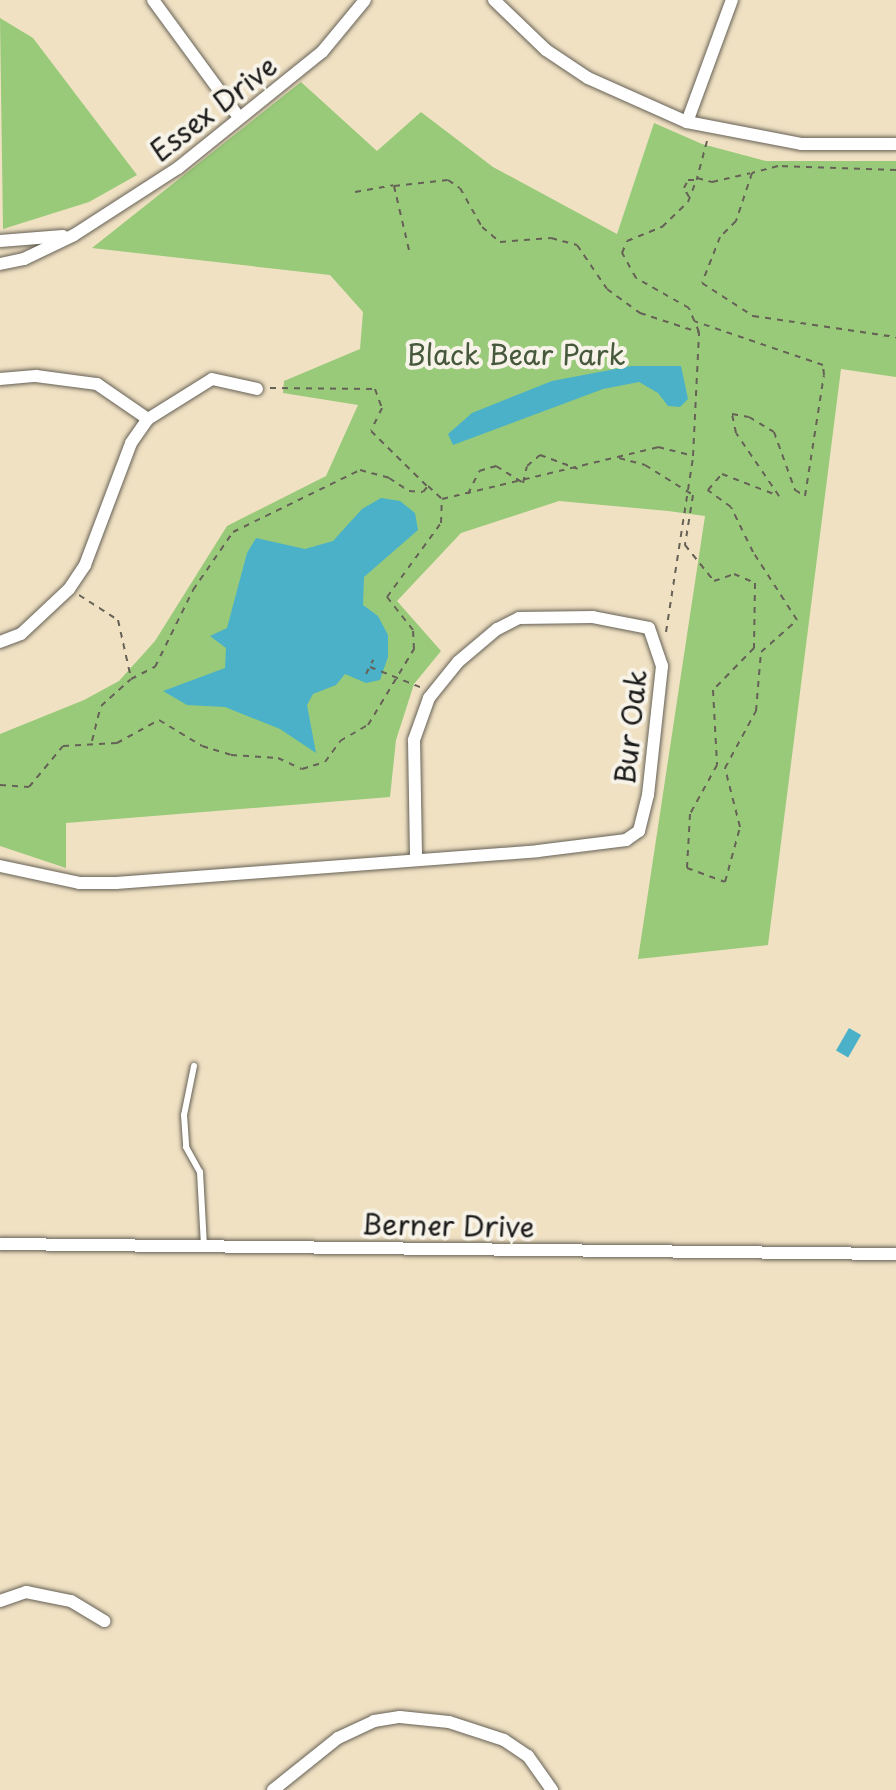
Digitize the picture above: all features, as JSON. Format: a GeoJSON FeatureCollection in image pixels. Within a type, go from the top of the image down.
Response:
{"type":"FeatureCollection","features":[{"type":"Feature","properties":{"kind":"street"},"geometry":{"type":"LineString","coordinates":[[153,0],[238,116]]}},
{"type":"Feature","properties":{"kind":"street","name":"Essex Drive"},"geometry":{"type":"LineString","coordinates":[[0,264],[24,259],[74,235],[178,168],[238,116],[322,52],[365,0]]}},
{"type":"Feature","properties":{"kind":"street"},"geometry":{"type":"LineString","coordinates":[[494,0],[546,50],[588,78],[687,122],[801,144],[896,144]]}},
{"type":"Feature","properties":{"kind":"street"},"geometry":{"type":"LineString","coordinates":[[687,122],[732,0]]}},
{"type":"Feature","properties":{"kind":"street","name":"Essex Drive"},"geometry":{"type":"LineString","coordinates":[[0,241],[74,235]]}},
{"type":"Feature","properties":{"kind":"street"},"geometry":{"type":"LineString","coordinates":[[0,379],[36,376],[97,384],[148,419]]}},
{"type":"Feature","properties":{"kind":"street"},"geometry":{"type":"LineString","coordinates":[[0,642],[21,634],[69,589],[85,565],[131,443],[148,419],[212,379],[257,389]]}},
{"type":"Feature","properties":{"kind":"street","name":"Bur Oak"},"geometry":{"type":"LineString","coordinates":[[0,866],[79,883],[116,883],[607,845],[639,831],[662,666],[656,639],[649,628],[620,620],[519,618],[476,644],[432,693],[417,728],[411,767],[416,859]]}},
{"type":"Feature","properties":{"kind":"street","name":"Berner Drive"},"geometry":{"type":"LineString","coordinates":[[0,1244],[896,1254]]}},
{"type":"Feature","properties":{"kind":"street"},"geometry":{"type":"LineString","coordinates":[[0,1601],[26,1592],[71,1601],[104,1621]]}},
{"type":"Feature","properties":{"kind":"street"},"geometry":{"type":"LineString","coordinates":[[273,1790],[338,1738],[374,1721],[400,1717],[478,1729],[504,1740],[528,1756],[552,1790]]}},
{"type":"Feature","properties":{"kind":"street"},"geometry":{"type":"LineString","coordinates":[[288,1779],[297,1790]]}},
{"type":"Feature","properties":{"kind":"lane"},"geometry":{"type":"LineString","coordinates":[[194,1066],[184,1115],[186,1147],[200,1172],[204,1246]]}},
{"type":"Feature","properties":{"kind":"path"},"geometry":{"type":"LineString","coordinates":[[656,639],[668,630],[693,456],[699,332],[689,308],[636,278],[622,253],[627,241],[662,227],[689,198],[711,128]]}},
{"type":"Feature","properties":{"kind":"path"},"geometry":{"type":"LineString","coordinates":[[689,198],[684,188],[688,180],[712,182],[778,166],[896,170]]}},
{"type":"Feature","properties":{"kind":"path"},"geometry":{"type":"LineString","coordinates":[[752,173],[736,221],[720,237],[704,287],[753,316],[896,337]]}},
{"type":"Feature","properties":{"kind":"path"},"geometry":{"type":"LineString","coordinates":[[355,192],[448,180],[460,188],[482,227],[500,242],[551,238],[577,245],[607,289],[640,313],[699,332]]}},
{"type":"Feature","properties":{"kind":"path"},"geometry":{"type":"LineString","coordinates":[[394,186],[409,250]]}},
{"type":"Feature","properties":{"kind":"path"},"geometry":{"type":"LineString","coordinates":[[619,458],[645,465],[693,495],[685,545],[714,581],[734,574],[755,583],[754,648],[713,690],[717,765],[690,814],[687,868],[725,882],[740,827],[725,768],[756,711],[761,652],[797,620],[753,552],[731,507],[708,490],[722,474],[779,496],[736,433],[732,414],[749,417],[774,432],[795,490],[805,496],[822,393],[823,365],[694,321]]}},
{"type":"Feature","properties":{"kind":"path"},"geometry":{"type":"LineString","coordinates":[[0,785],[29,787],[63,746],[131,739],[159,720],[202,746],[231,755],[278,758],[302,769],[325,762],[340,741],[368,725],[414,649],[413,630],[387,597],[441,523],[442,499],[371,431],[382,408],[375,389],[257,389]]}},
{"type":"Feature","properties":{"kind":"path"},"geometry":{"type":"LineString","coordinates":[[442,499],[523,483],[658,447],[693,456]]}},
{"type":"Feature","properties":{"kind":"path"},"geometry":{"type":"LineString","coordinates":[[523,483],[527,466],[540,455],[579,469]]}},
{"type":"Feature","properties":{"kind":"path"},"geometry":{"type":"LineString","coordinates":[[468,494],[479,471],[496,466],[523,483]]}},
{"type":"Feature","properties":{"kind":"path"},"geometry":{"type":"LineString","coordinates":[[92,742],[101,706],[131,679],[155,667],[193,590],[233,532],[360,470],[389,478],[409,491],[423,492],[428,486]]}},
{"type":"Feature","properties":{"kind":"path"},"geometry":{"type":"LineString","coordinates":[[69,589],[118,620],[131,679]]}},
{"type":"Feature","properties":{"kind":"path"},"geometry":{"type":"LineString","coordinates":[[366,674],[373,660]]}},
{"type":"Feature","properties":{"kind":"path"},"geometry":{"type":"LineString","coordinates":[[370,667],[432,693]]}},
{"type":"Feature","properties":{"kind":"green space"},"geometry":{"type":"Polygon","coordinates":[[[0,18],[33,38],[137,175],[89,202],[3,229],[0,18]]]}},
{"type":"Feature","properties":{"kind":"green space","name":"Black Bear Park"},"geometry":{"type":"Polygon","coordinates":[[[301,82],[377,151],[421,112],[493,167],[617,234],[654,123],[702,144],[766,161],[896,161],[896,377],[841,369],[768,945],[638,959],[705,516],[668,511],[559,501],[461,533],[397,601],[441,651],[414,684],[396,740],[390,797],[66,823],[66,868],[0,846],[0,734],[84,700],[119,681],[155,641],[227,526],[326,476],[358,405],[283,393],[284,381],[360,349],[363,312],[330,275],[92,248],[301,82]]]}},
{"type":"Feature","properties":{"kind":"water"},"geometry":{"type":"Polygon","coordinates":[[[631,366],[681,366],[688,399],[680,407],[668,406],[658,393],[639,382],[603,389],[453,445],[448,434],[472,413],[552,381],[631,366]]]}},
{"type":"Feature","properties":{"kind":"water"},"geometry":{"type":"Polygon","coordinates":[[[381,498],[400,501],[415,513],[418,530],[364,577],[363,605],[378,616],[388,635],[388,657],[380,680],[366,683],[345,674],[336,685],[313,694],[307,705],[316,753],[280,729],[225,707],[187,705],[163,691],[225,668],[226,648],[210,636],[227,628],[247,553],[256,538],[305,549],[333,541],[362,509],[381,498]]]}},
{"type":"Feature","properties":{"kind":"water"},"geometry":{"type":"Polygon","coordinates":[[[849,1028],[861,1035],[848,1058],[836,1051],[849,1028]]]}}]}
